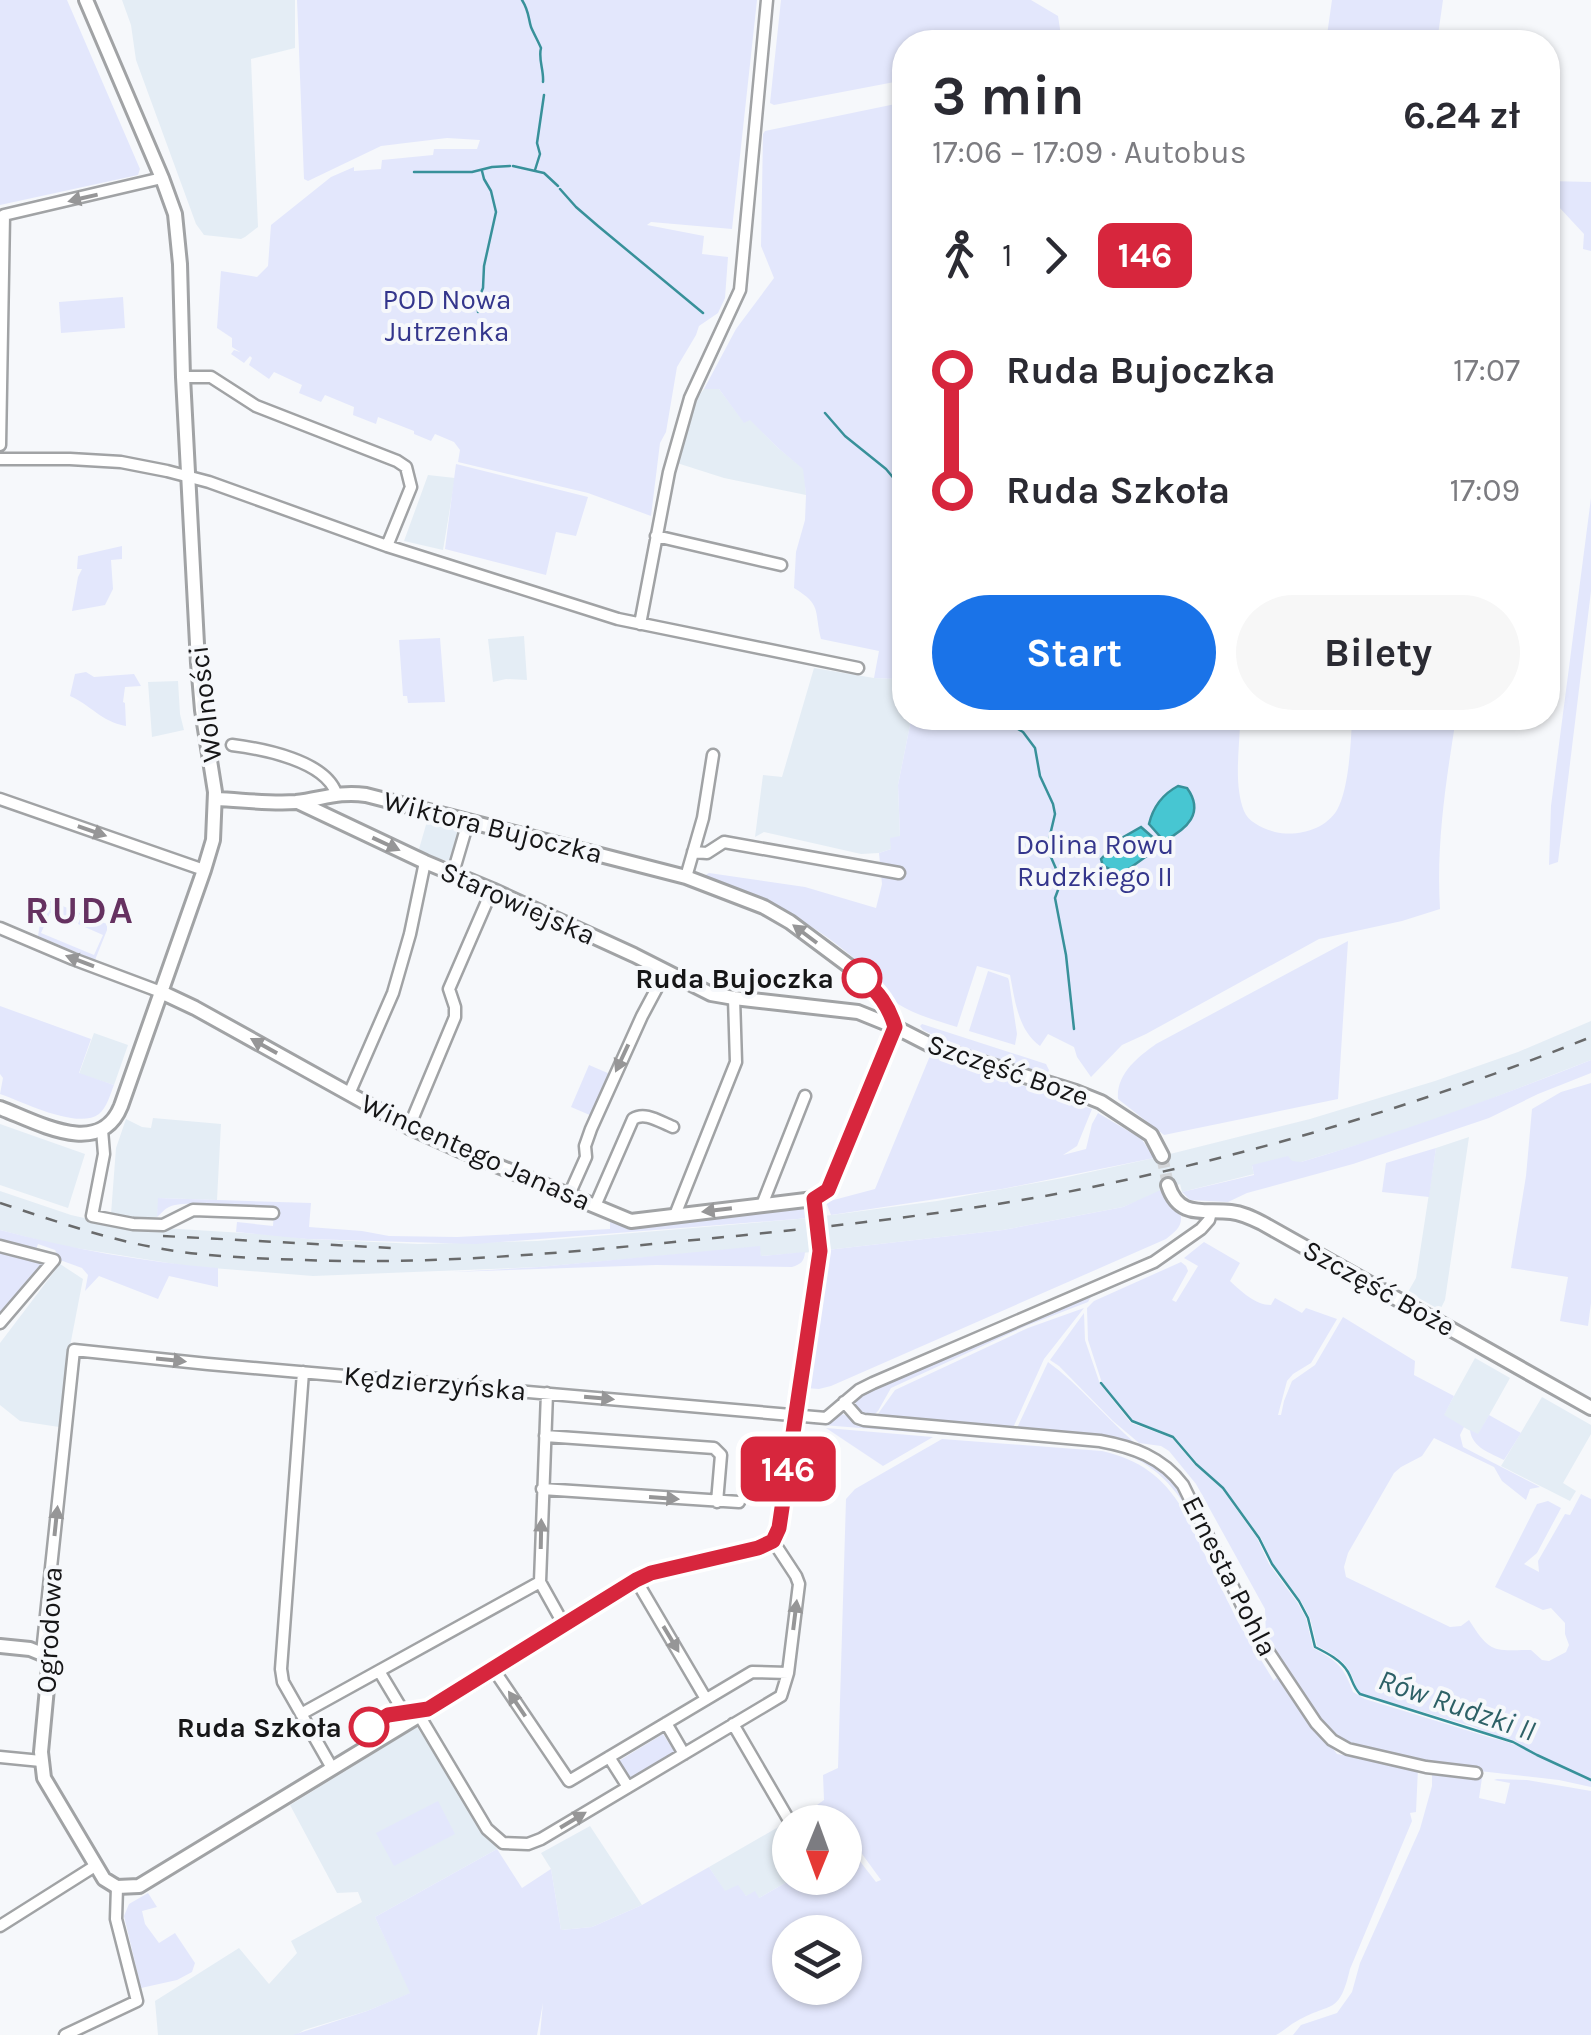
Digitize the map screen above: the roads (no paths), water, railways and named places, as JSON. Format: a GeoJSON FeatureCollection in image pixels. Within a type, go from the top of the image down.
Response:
{"type":"FeatureCollection","features":[{"type":"Feature","properties":{"kind":"street","name":"Wolności"},"geometry":{"type":"LineString","coordinates":[[86,0],[162,178],[178,238],[200,695],[216,799],[213,836],[204,870],[117,1115],[102,1130],[104,1154],[92,1216],[163,1225],[192,1210],[273,1213]]}},
{"type":"Feature","properties":{"kind":"street"},"geometry":{"type":"LineString","coordinates":[[640,624],[669,472],[690,398],[740,290],[768,0]]}},
{"type":"Feature","properties":{"kind":"street"},"geometry":{"type":"LineString","coordinates":[[0,445],[4,216],[162,178]]}},
{"type":"Feature","properties":{"kind":"street"},"geometry":{"type":"LineString","coordinates":[[183,377],[210,377],[256,406],[406,467],[412,487],[388,546]]}},
{"type":"Feature","properties":{"kind":"street"},"geometry":{"type":"LineString","coordinates":[[0,459],[121,462],[188,476],[618,620],[858,668]]}},
{"type":"Feature","properties":{"kind":"street"},"geometry":{"type":"LineString","coordinates":[[656,536],[781,566]]}},
{"type":"Feature","properties":{"kind":"street"},"geometry":{"type":"LineString","coordinates":[[232,745],[256,748],[319,770],[336,793]]}},
{"type":"Feature","properties":{"kind":"street"},"geometry":{"type":"LineString","coordinates":[[686,877],[707,801],[713,755]]}},
{"type":"Feature","properties":{"kind":"street","name":"Wiktora Bujoczka"},"geometry":{"type":"LineString","coordinates":[[298,802],[336,793],[366,795],[686,877],[764,907],[790,922],[857,972],[883,1000],[895,1027]]}},
{"type":"Feature","properties":{"kind":"street"},"geometry":{"type":"LineString","coordinates":[[0,799],[204,870]]}},
{"type":"Feature","properties":{"kind":"street"},"geometry":{"type":"LineString","coordinates":[[216,799],[298,802]]}},
{"type":"Feature","properties":{"kind":"street","name":"Starowiejska"},"geometry":{"type":"LineString","coordinates":[[298,802],[712,994],[858,1012],[895,1027]]}},
{"type":"Feature","properties":{"kind":"street"},"geometry":{"type":"LineString","coordinates":[[453,873],[468,822]]}},
{"type":"Feature","properties":{"kind":"street"},"geometry":{"type":"LineString","coordinates":[[693,852],[707,853],[724,842],[898,873]]}},
{"type":"Feature","properties":{"kind":"street"},"geometry":{"type":"LineString","coordinates":[[349,1094],[393,993],[426,862]]}},
{"type":"Feature","properties":{"kind":"street"},"geometry":{"type":"LineString","coordinates":[[410,1126],[455,1017],[449,989],[492,890]]}},
{"type":"Feature","properties":{"kind":"street"},"geometry":{"type":"LineString","coordinates":[[0,928],[161,992]]}},
{"type":"Feature","properties":{"kind":"street"},"geometry":{"type":"LineString","coordinates":[[569,1195],[586,1157],[585,1146],[598,1112],[666,971]]}},
{"type":"Feature","properties":{"kind":"street","name":"Wincentego Janasa"},"geometry":{"type":"LineString","coordinates":[[161,992],[410,1126],[631,1220],[814,1199]]}},
{"type":"Feature","properties":{"kind":"street"},"geometry":{"type":"LineString","coordinates":[[675,1215],[736,1062],[734,998]]}},
{"type":"Feature","properties":{"kind":"street"},"geometry":{"type":"LineString","coordinates":[[858,1012],[874,1009],[883,1000]]}},
{"type":"Feature","properties":{"kind":"street"},"geometry":{"type":"LineString","coordinates":[[816,1217],[814,1199],[828,1190],[895,1027]]}},
{"type":"Feature","properties":{"kind":"street","name":"Szczęść Boze"},"geometry":{"type":"LineString","coordinates":[[895,1027],[938,1049],[1101,1102],[1151,1135],[1162,1156]]}},
{"type":"Feature","properties":{"kind":"street"},"geometry":{"type":"LineString","coordinates":[[762,1204],[806,1096]]}},
{"type":"Feature","properties":{"kind":"street"},"geometry":{"type":"LineString","coordinates":[[0,1108],[74,1134],[102,1130]]}},
{"type":"Feature","properties":{"kind":"street"},"geometry":{"type":"LineString","coordinates":[[595,1206],[632,1119],[646,1116],[673,1127]]}},
{"type":"Feature","properties":{"kind":"street","name":"Szczęść Boże"},"geometry":{"type":"LineString","coordinates":[[1168,1186],[1172,1197],[1184,1208],[1234,1212],[1262,1223],[1591,1408]]}},
{"type":"Feature","properties":{"kind":"street","name":"Kędzierzyńska"},"geometry":{"type":"LineString","coordinates":[[74,1350],[826,1418],[872,1382],[1154,1262],[1194,1235],[1212,1212]]}},
{"type":"Feature","properties":{"kind":"street"},"geometry":{"type":"LineString","coordinates":[[0,1246],[54,1260],[0,1323]]}},
{"type":"Feature","properties":{"kind":"street"},"geometry":{"type":"LineString","coordinates":[[65,2035],[138,2002],[116,1919],[116,1888],[138,1886],[636,1580],[773,1541],[779,1528],[820,1251]]}},
{"type":"Feature","properties":{"kind":"street","name":"Ogrodowa"},"geometry":{"type":"LineString","coordinates":[[74,1350],[42,1653],[47,1656],[49,1667],[42,1761],[47,1786],[95,1866],[116,1888]]}},
{"type":"Feature","properties":{"kind":"street"},"geometry":{"type":"LineString","coordinates":[[303,1372],[281,1669],[283,1682],[332,1768]]}},
{"type":"Feature","properties":{"kind":"street"},"geometry":{"type":"LineString","coordinates":[[547,1393],[540,1582],[564,1624]]}},
{"type":"Feature","properties":{"kind":"street","name":"Ernesta Pohla"},"geometry":{"type":"LineString","coordinates":[[844,1402],[864,1420],[1100,1441],[1124,1445],[1153,1457],[1183,1486],[1254,1630],[1316,1723],[1332,1740],[1348,1749],[1426,1768],[1476,1773]]}},
{"type":"Feature","properties":{"kind":"street"},"geometry":{"type":"LineString","coordinates":[[545,1436],[714,1448],[721,1455],[717,1502]]}},
{"type":"Feature","properties":{"kind":"street"},"geometry":{"type":"LineString","coordinates":[[542,1489],[739,1502]]}},
{"type":"Feature","properties":{"kind":"street"},"geometry":{"type":"LineString","coordinates":[[378,1671],[487,1828],[503,1843],[528,1844],[781,1696],[788,1673],[799,1584],[773,1541]]}},
{"type":"Feature","properties":{"kind":"street"},"geometry":{"type":"LineString","coordinates":[[636,1580],[706,1699]]}},
{"type":"Feature","properties":{"kind":"street"},"geometry":{"type":"LineString","coordinates":[[301,1714],[540,1582]]}},
{"type":"Feature","properties":{"kind":"street"},"geometry":{"type":"LineString","coordinates":[[0,1646],[42,1653]]}},
{"type":"Feature","properties":{"kind":"street"},"geometry":{"type":"LineString","coordinates":[[494,1670],[569,1781],[752,1672],[788,1673]]}},
{"type":"Feature","properties":{"kind":"street"},"geometry":{"type":"LineString","coordinates":[[666,1723],[684,1754]]}},
{"type":"Feature","properties":{"kind":"street"},"geometry":{"type":"LineString","coordinates":[[734,1724],[780,1805]]}},
{"type":"Feature","properties":{"kind":"street"},"geometry":{"type":"LineString","coordinates":[[0,1757],[42,1761]]}},
{"type":"Feature","properties":{"kind":"street"},"geometry":{"type":"LineString","coordinates":[[609,1757],[628,1787]]}},
{"type":"Feature","properties":{"kind":"street"},"geometry":{"type":"LineString","coordinates":[[0,1926],[95,1866]]}},
{"type":"Feature","properties":{"kind":"water"},"geometry":{"type":"Polygon","coordinates":[[[1178,786],[1187,788],[1194,813],[1186,826],[1164,841],[1149,824],[1159,802],[1178,786]]]}},
{"type":"Feature","properties":{"kind":"water"},"geometry":{"type":"Polygon","coordinates":[[[1141,827],[1157,841],[1158,848],[1123,873],[1103,866],[1101,859],[1120,839],[1141,827]]]}},
{"type":"Feature","properties":{"kind":"waterway"},"geometry":{"type":"LineString","coordinates":[[522,0],[541,48],[543,82]]}},
{"type":"Feature","properties":{"kind":"waterway"},"geometry":{"type":"LineString","coordinates":[[535,170],[540,154],[537,143],[544,95]]}},
{"type":"Feature","properties":{"kind":"waterway","name":"Rów Rudzki II"},"geometry":{"type":"LineString","coordinates":[[414,172],[472,172],[510,166]]}},
{"type":"Feature","properties":{"kind":"waterway","name":"Rów Rudzki II"},"geometry":{"type":"LineString","coordinates":[[513,166],[544,173],[558,186]]}},
{"type":"Feature","properties":{"kind":"waterway"},"geometry":{"type":"LineString","coordinates":[[478,312],[496,212],[482,171]]}},
{"type":"Feature","properties":{"kind":"waterway","name":"Rów Rudzki II"},"geometry":{"type":"LineString","coordinates":[[560,189],[576,207],[703,313]]}},
{"type":"Feature","properties":{"kind":"waterway","name":"Rów Rudzki II"},"geometry":{"type":"LineString","coordinates":[[825,413],[845,436],[892,476]]}},
{"type":"Feature","properties":{"kind":"waterway","name":"Rów Rudzki II"},"geometry":{"type":"LineString","coordinates":[[1020,730],[1035,748],[1040,776],[1055,814],[1047,848],[1057,871],[1055,898],[1074,1029]]}},
{"type":"Feature","properties":{"kind":"waterway","name":"Rów Rudzki II"},"geometry":{"type":"LineString","coordinates":[[1101,1383],[1132,1421],[1173,1437],[1223,1488],[1299,1601],[1315,1647],[1342,1664],[1360,1694],[1513,1742],[1591,1780]]}},
{"type":"Feature","properties":{"kind":"tunnel"},"geometry":{"type":"LineString","coordinates":[[1162,1156],[1168,1185]]}},
{"type":"Feature","properties":{"kind":"tunnel"},"geometry":{"type":"LineString","coordinates":[[816,1217],[820,1251]]}},
{"type":"Feature","properties":{"kind":"railway"},"geometry":{"type":"LineString","coordinates":[[0,1203],[97,1234],[157,1248],[303,1260],[499,1257],[788,1231],[1021,1200],[1201,1163],[1398,1107],[1591,1037]]}},
{"type":"Feature","properties":{"kind":"railway"},"geometry":{"type":"LineString","coordinates":[[163,1236],[393,1248]]}},
{"type":"Feature","properties":{"kind":"place","name":"Ruda Bujoczka"},"geometry":{"type":"Point","coordinates":[862,978]}},
{"type":"Feature","properties":{"kind":"place","name":"Ruda Szkoła"},"geometry":{"type":"Point","coordinates":[369,1727]}},
{"type":"Feature","properties":{"kind":"district","name":"RUDA"},"geometry":{"type":"Point","coordinates":[80,910]}},
{"type":"Feature","properties":{"kind":"park label","name":"POD Nowa Jutrzenka"},"geometry":{"type":"Point","coordinates":[447,315]}},
{"type":"Feature","properties":{"kind":"park label","name":"Dolina Rowu Rudzkiego II"},"geometry":{"type":"Point","coordinates":[1095,860]}}]}
